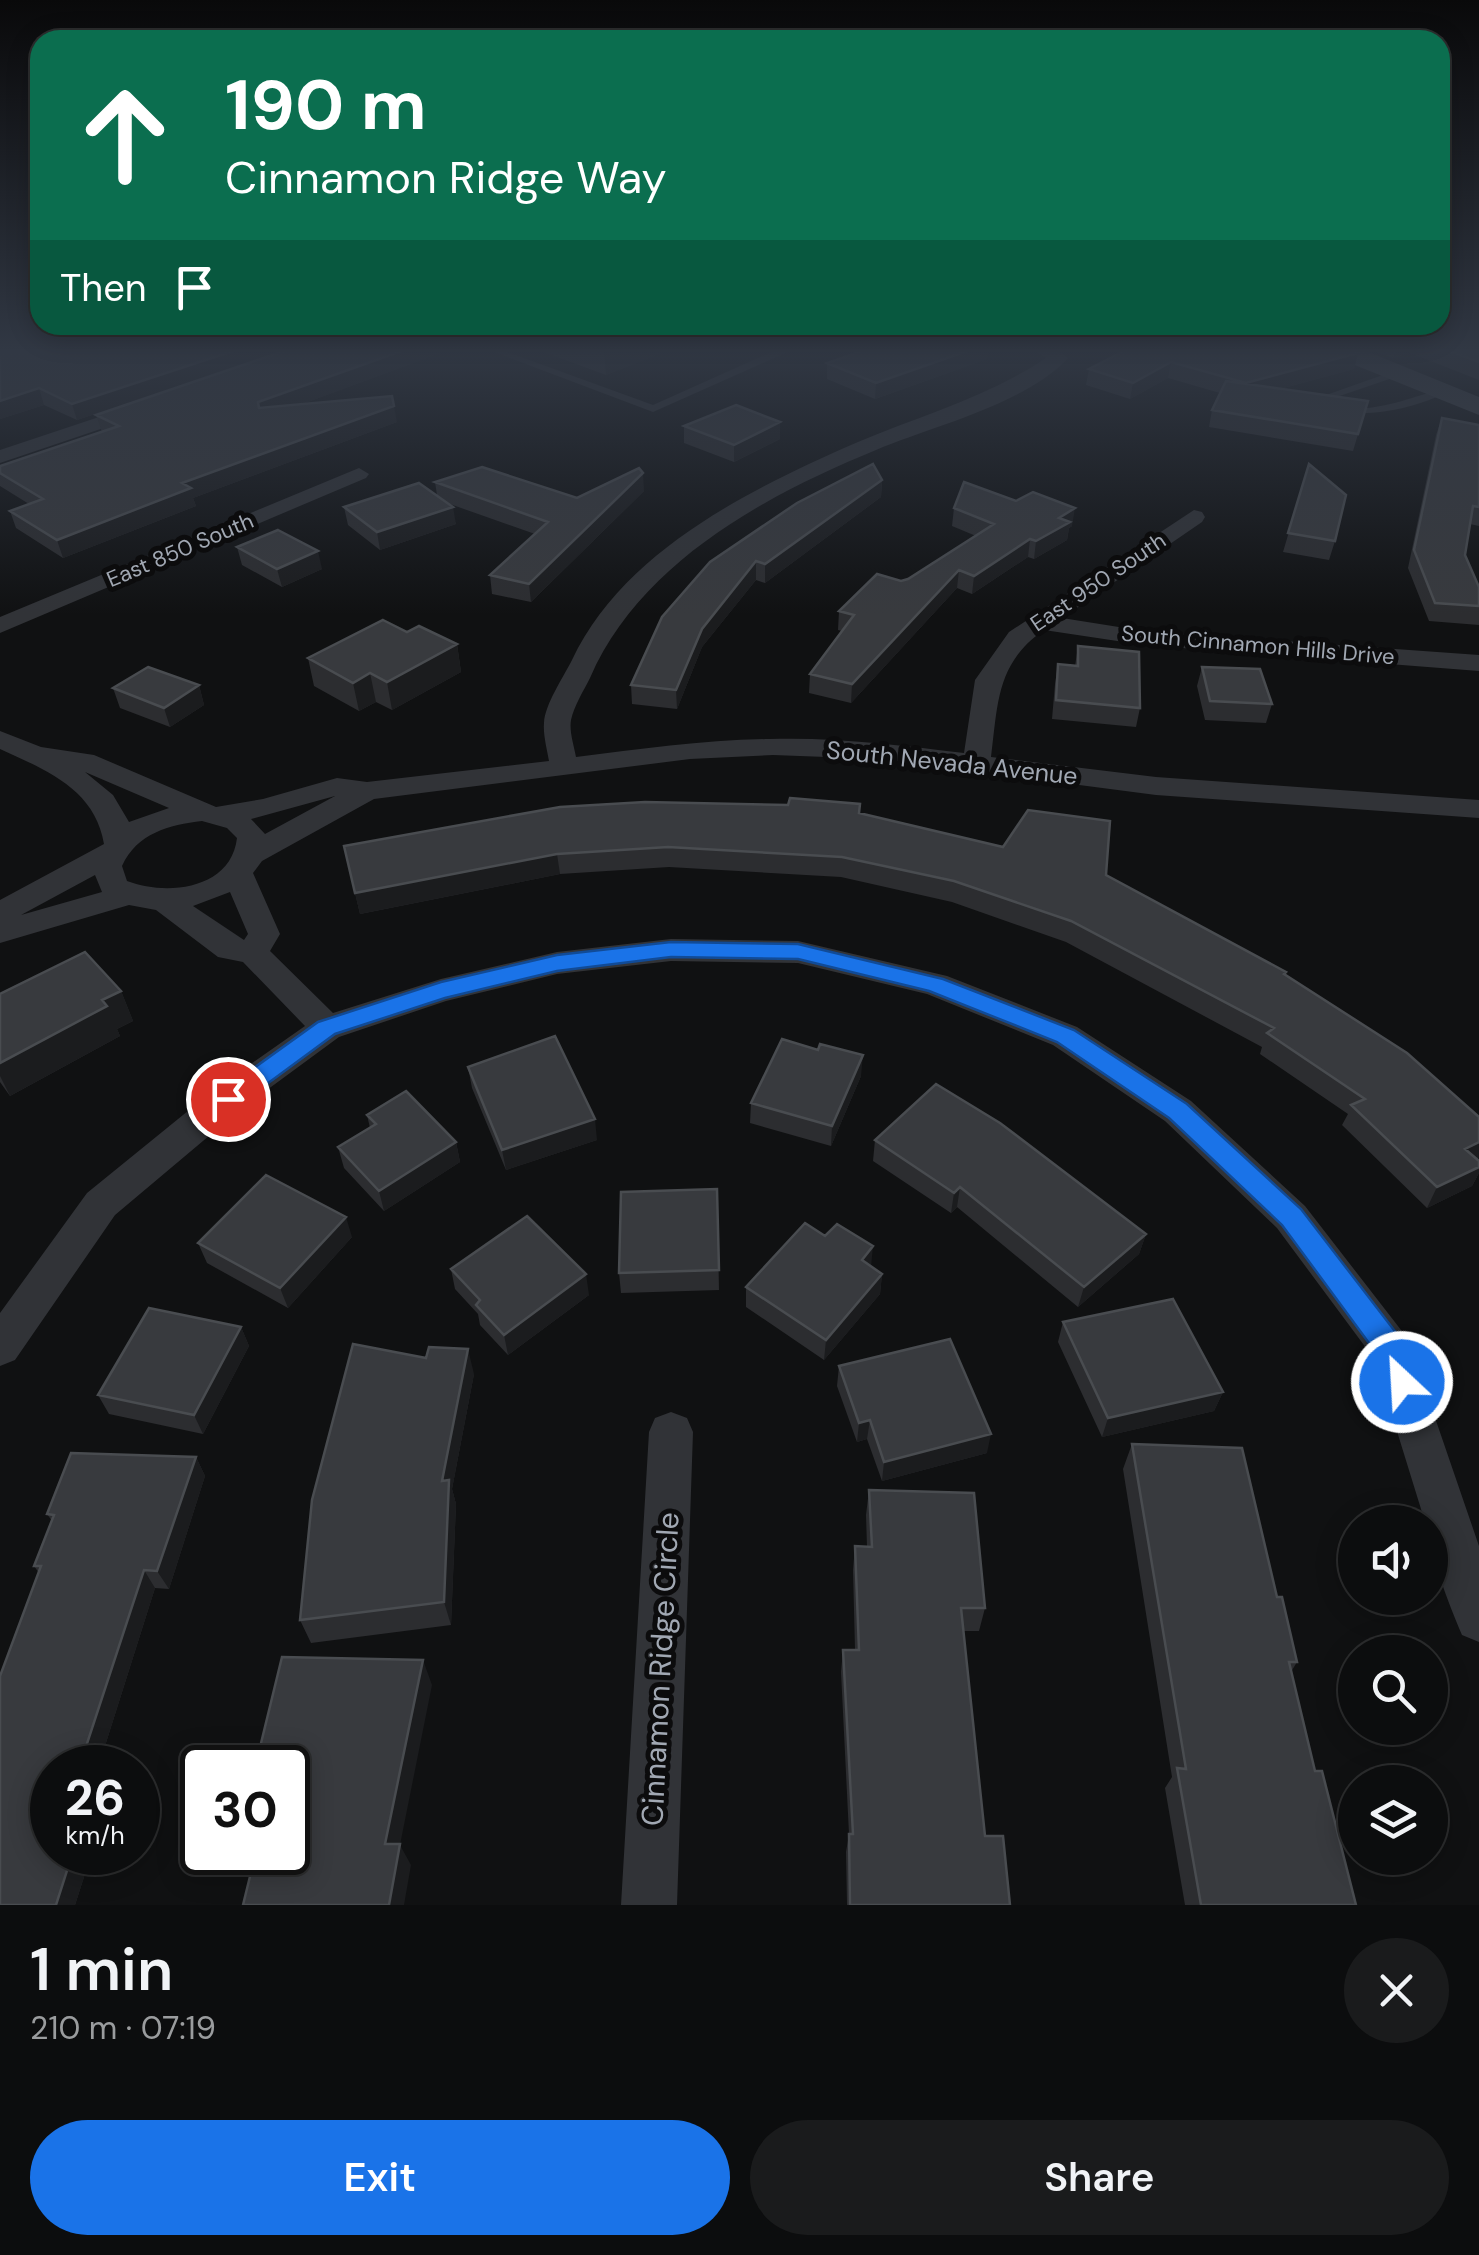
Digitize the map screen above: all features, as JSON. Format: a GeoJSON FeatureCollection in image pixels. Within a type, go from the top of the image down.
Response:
{"type":"FeatureCollection","features":[{"type":"Feature","properties":{"kind":"street"},"geometry":{"type":"LineString","coordinates":[[0,457],[56,438]]}},
{"type":"Feature","properties":{"kind":"street"},"geometry":{"type":"LineString","coordinates":[[564,769],[558,721],[596,637],[648,575],[707,529],[777,490],[887,438]]}},
{"type":"Feature","properties":{"kind":"street","name":"East 850 South"},"geometry":{"type":"LineString","coordinates":[[0,626],[359,474]]}},
{"type":"Feature","properties":{"kind":"street","name":"East 950 South"},"geometry":{"type":"LineString","coordinates":[[976,764],[988,680],[1000,658],[1037,622],[1194,517]]}},
{"type":"Feature","properties":{"kind":"street","name":"South Cinnamon Hills Drive"},"geometry":{"type":"LineString","coordinates":[[1037,622],[1144,638],[1479,663]]}},
{"type":"Feature","properties":{"kind":"street"},"geometry":{"type":"LineString","coordinates":[[0,739],[38,756],[94,793],[112,814],[115,849],[108,877],[126,895]]}},
{"type":"Feature","properties":{"kind":"street","name":"South Nevada Avenue"},"geometry":{"type":"LineString","coordinates":[[0,913],[115,849],[156,820],[265,808],[336,786],[367,791],[690,751],[773,747],[880,750],[1156,786],[1479,809]]}},
{"type":"Feature","properties":{"kind":"street"},"geometry":{"type":"LineString","coordinates":[[38,756],[84,761],[249,830],[254,841],[245,864],[264,934],[254,954]]}},
{"type":"Feature","properties":{"kind":"street"},"geometry":{"type":"LineString","coordinates":[[0,932],[126,895],[166,902],[206,893],[245,864],[367,791]]}},
{"type":"Feature","properties":{"kind":"street"},"geometry":{"type":"LineString","coordinates":[[166,902],[229,948],[254,954],[327,1028]]}},
{"type":"Feature","properties":{"kind":"street"},"geometry":{"type":"LineString","coordinates":[[0,1347],[100,1204],[228,1099],[327,1028],[441,990],[557,963],[671,950],[798,952],[935,984],[1065,1036],[1178,1111],[1292,1217],[1393,1352],[1467,1550],[1479,1618]]}},
{"type":"Feature","properties":{"kind":"street","name":"Cinnamon Ridge Circle"},"geometry":{"type":"LineString","coordinates":[[650,1905],[671,1432]]}},
{"type":"Feature","properties":{"kind":"building"},"geometry":{"type":"Polygon","coordinates":[[[84,438],[306,438],[182,483],[191,488],[57,540],[10,511],[43,499],[0,473],[0,466],[84,438]]]}},
{"type":"Feature","properties":{"kind":"building"},"geometry":{"type":"Polygon","coordinates":[[[715,438],[748,438],[734,445],[715,438]]]}},
{"type":"Feature","properties":{"kind":"building"},"geometry":{"type":"Polygon","coordinates":[[[1438,438],[1479,438],[1479,507],[1473,506],[1465,555],[1479,587],[1479,606],[1435,603],[1414,550],[1438,438]]]}},
{"type":"Feature","properties":{"kind":"building"},"geometry":{"type":"Polygon","coordinates":[[[873,464],[882,480],[765,564],[756,561],[702,629],[676,690],[631,685],[662,617],[710,562],[797,503],[873,464]]]}},
{"type":"Feature","properties":{"kind":"building"},"geometry":{"type":"Polygon","coordinates":[[[1309,464],[1346,495],[1335,541],[1288,533],[1309,464]]]}},
{"type":"Feature","properties":{"kind":"building"},"geometry":{"type":"Polygon","coordinates":[[[482,467],[577,498],[639,468],[643,473],[529,584],[490,575],[548,522],[435,482],[482,467]]]}},
{"type":"Feature","properties":{"kind":"building"},"geometry":{"type":"Polygon","coordinates":[[[964,482],[1016,501],[1033,492],[1075,508],[1059,518],[1070,522],[1036,541],[1030,539],[974,576],[959,570],[852,684],[810,674],[854,615],[839,611],[877,574],[901,581],[908,579],[994,524],[954,508],[964,482]]]}},
{"type":"Feature","properties":{"kind":"building"},"geometry":{"type":"Polygon","coordinates":[[[419,483],[453,507],[377,532],[344,507],[419,483]]]}},
{"type":"Feature","properties":{"kind":"building"},"geometry":{"type":"Polygon","coordinates":[[[278,530],[318,551],[277,569],[237,547],[278,530]]]}},
{"type":"Feature","properties":{"kind":"building"},"geometry":{"type":"Polygon","coordinates":[[[383,620],[407,632],[419,626],[457,644],[387,682],[370,673],[353,683],[308,658],[383,620]]]}},
{"type":"Feature","properties":{"kind":"building"},"geometry":{"type":"Polygon","coordinates":[[[1078,646],[1139,652],[1140,708],[1056,700],[1058,664],[1078,666],[1078,646]]]}},
{"type":"Feature","properties":{"kind":"building"},"geometry":{"type":"Polygon","coordinates":[[[148,667],[199,685],[164,708],[113,688],[148,667]]]}},
{"type":"Feature","properties":{"kind":"building"},"geometry":{"type":"Polygon","coordinates":[[[1202,667],[1260,669],[1272,704],[1210,701],[1202,667]]]}},
{"type":"Feature","properties":{"kind":"building"},"geometry":{"type":"Polygon","coordinates":[[[790,798],[860,804],[859,813],[1003,847],[1028,810],[1110,821],[1106,875],[1286,972],[1407,1053],[1479,1117],[1479,1142],[1465,1149],[1479,1161],[1479,1167],[1437,1187],[1351,1105],[1365,1099],[1267,1033],[1274,1028],[1071,921],[954,881],[842,857],[668,847],[557,854],[355,893],[344,846],[560,807],[645,802],[788,805],[790,798]]]}},
{"type":"Feature","properties":{"kind":"building"},"geometry":{"type":"Polygon","coordinates":[[[85,952],[121,991],[102,1000],[107,1006],[0,1063],[0,994],[85,952]]]}},
{"type":"Feature","properties":{"kind":"building"},"geometry":{"type":"Polygon","coordinates":[[[555,1036],[595,1119],[502,1150],[468,1067],[555,1036]]]}},
{"type":"Feature","properties":{"kind":"building"},"geometry":{"type":"Polygon","coordinates":[[[782,1039],[818,1050],[820,1044],[863,1055],[832,1126],[751,1103],[782,1039]]]}},
{"type":"Feature","properties":{"kind":"building"},"geometry":{"type":"Polygon","coordinates":[[[936,1084],[1000,1123],[1146,1234],[1084,1287],[960,1187],[954,1193],[875,1140],[936,1084]]]}},
{"type":"Feature","properties":{"kind":"building"},"geometry":{"type":"Polygon","coordinates":[[[406,1091],[456,1142],[379,1191],[338,1147],[376,1124],[367,1115],[406,1091]]]}},
{"type":"Feature","properties":{"kind":"building"},"geometry":{"type":"Polygon","coordinates":[[[266,1175],[346,1217],[280,1288],[198,1243],[266,1175]]]}},
{"type":"Feature","properties":{"kind":"building"},"geometry":{"type":"Polygon","coordinates":[[[717,1189],[719,1270],[619,1273],[621,1192],[717,1189]]]}},
{"type":"Feature","properties":{"kind":"building"},"geometry":{"type":"Polygon","coordinates":[[[527,1216],[586,1274],[504,1335],[476,1305],[480,1300],[451,1269],[527,1216]]]}},
{"type":"Feature","properties":{"kind":"building"},"geometry":{"type":"Polygon","coordinates":[[[805,1223],[825,1236],[837,1224],[873,1246],[862,1260],[882,1274],[826,1340],[746,1287],[805,1223]]]}},
{"type":"Feature","properties":{"kind":"building"},"geometry":{"type":"Polygon","coordinates":[[[1173,1299],[1223,1392],[1108,1418],[1063,1322],[1173,1299]]]}},
{"type":"Feature","properties":{"kind":"building"},"geometry":{"type":"Polygon","coordinates":[[[149,1308],[241,1327],[194,1415],[98,1395],[149,1308]]]}},
{"type":"Feature","properties":{"kind":"building"},"geometry":{"type":"Polygon","coordinates":[[[950,1339],[991,1434],[884,1462],[870,1420],[859,1423],[839,1366],[950,1339]]]}},
{"type":"Feature","properties":{"kind":"building"},"geometry":{"type":"Polygon","coordinates":[[[353,1344],[426,1358],[429,1347],[468,1349],[442,1481],[449,1480],[444,1602],[300,1620],[312,1500],[353,1344]]]}},
{"type":"Feature","properties":{"kind":"building"},"geometry":{"type":"Polygon","coordinates":[[[1132,1444],[1242,1448],[1277,1597],[1282,1597],[1297,1662],[1289,1662],[1315,1771],[1322,1771],[1338,1834],[1338,1875],[1348,1875],[1356,1905],[1201,1905],[1177,1768],[1186,1769],[1132,1444]]]}},
{"type":"Feature","properties":{"kind":"building"},"geometry":{"type":"Polygon","coordinates":[[[71,1453],[196,1457],[157,1571],[144,1570],[87,1745],[30,1745],[30,1875],[66,1875],[56,1905],[0,1905],[0,1676],[41,1566],[34,1566],[54,1515],[47,1514],[71,1453]]]}},
{"type":"Feature","properties":{"kind":"building"},"geometry":{"type":"Polygon","coordinates":[[[869,1490],[974,1493],[985,1608],[961,1608],[985,1836],[1003,1836],[1010,1905],[850,1905],[849,1834],[853,1834],[843,1650],[859,1650],[855,1546],[872,1547],[869,1490]]]}},
{"type":"Feature","properties":{"kind":"building"},"geometry":{"type":"Polygon","coordinates":[[[282,1657],[423,1660],[385,1844],[400,1844],[389,1905],[243,1905],[250,1875],[310,1875],[310,1745],[261,1745],[282,1657]]]}},
{"type":"Feature","properties":{"kind":"route"},"geometry":{"type":"LineString","coordinates":[[228,1099],[327,1028],[441,990],[557,963],[671,950],[798,952],[935,984],[1065,1036],[1178,1111],[1292,1217],[1393,1352],[1402,1382]]}}]}
